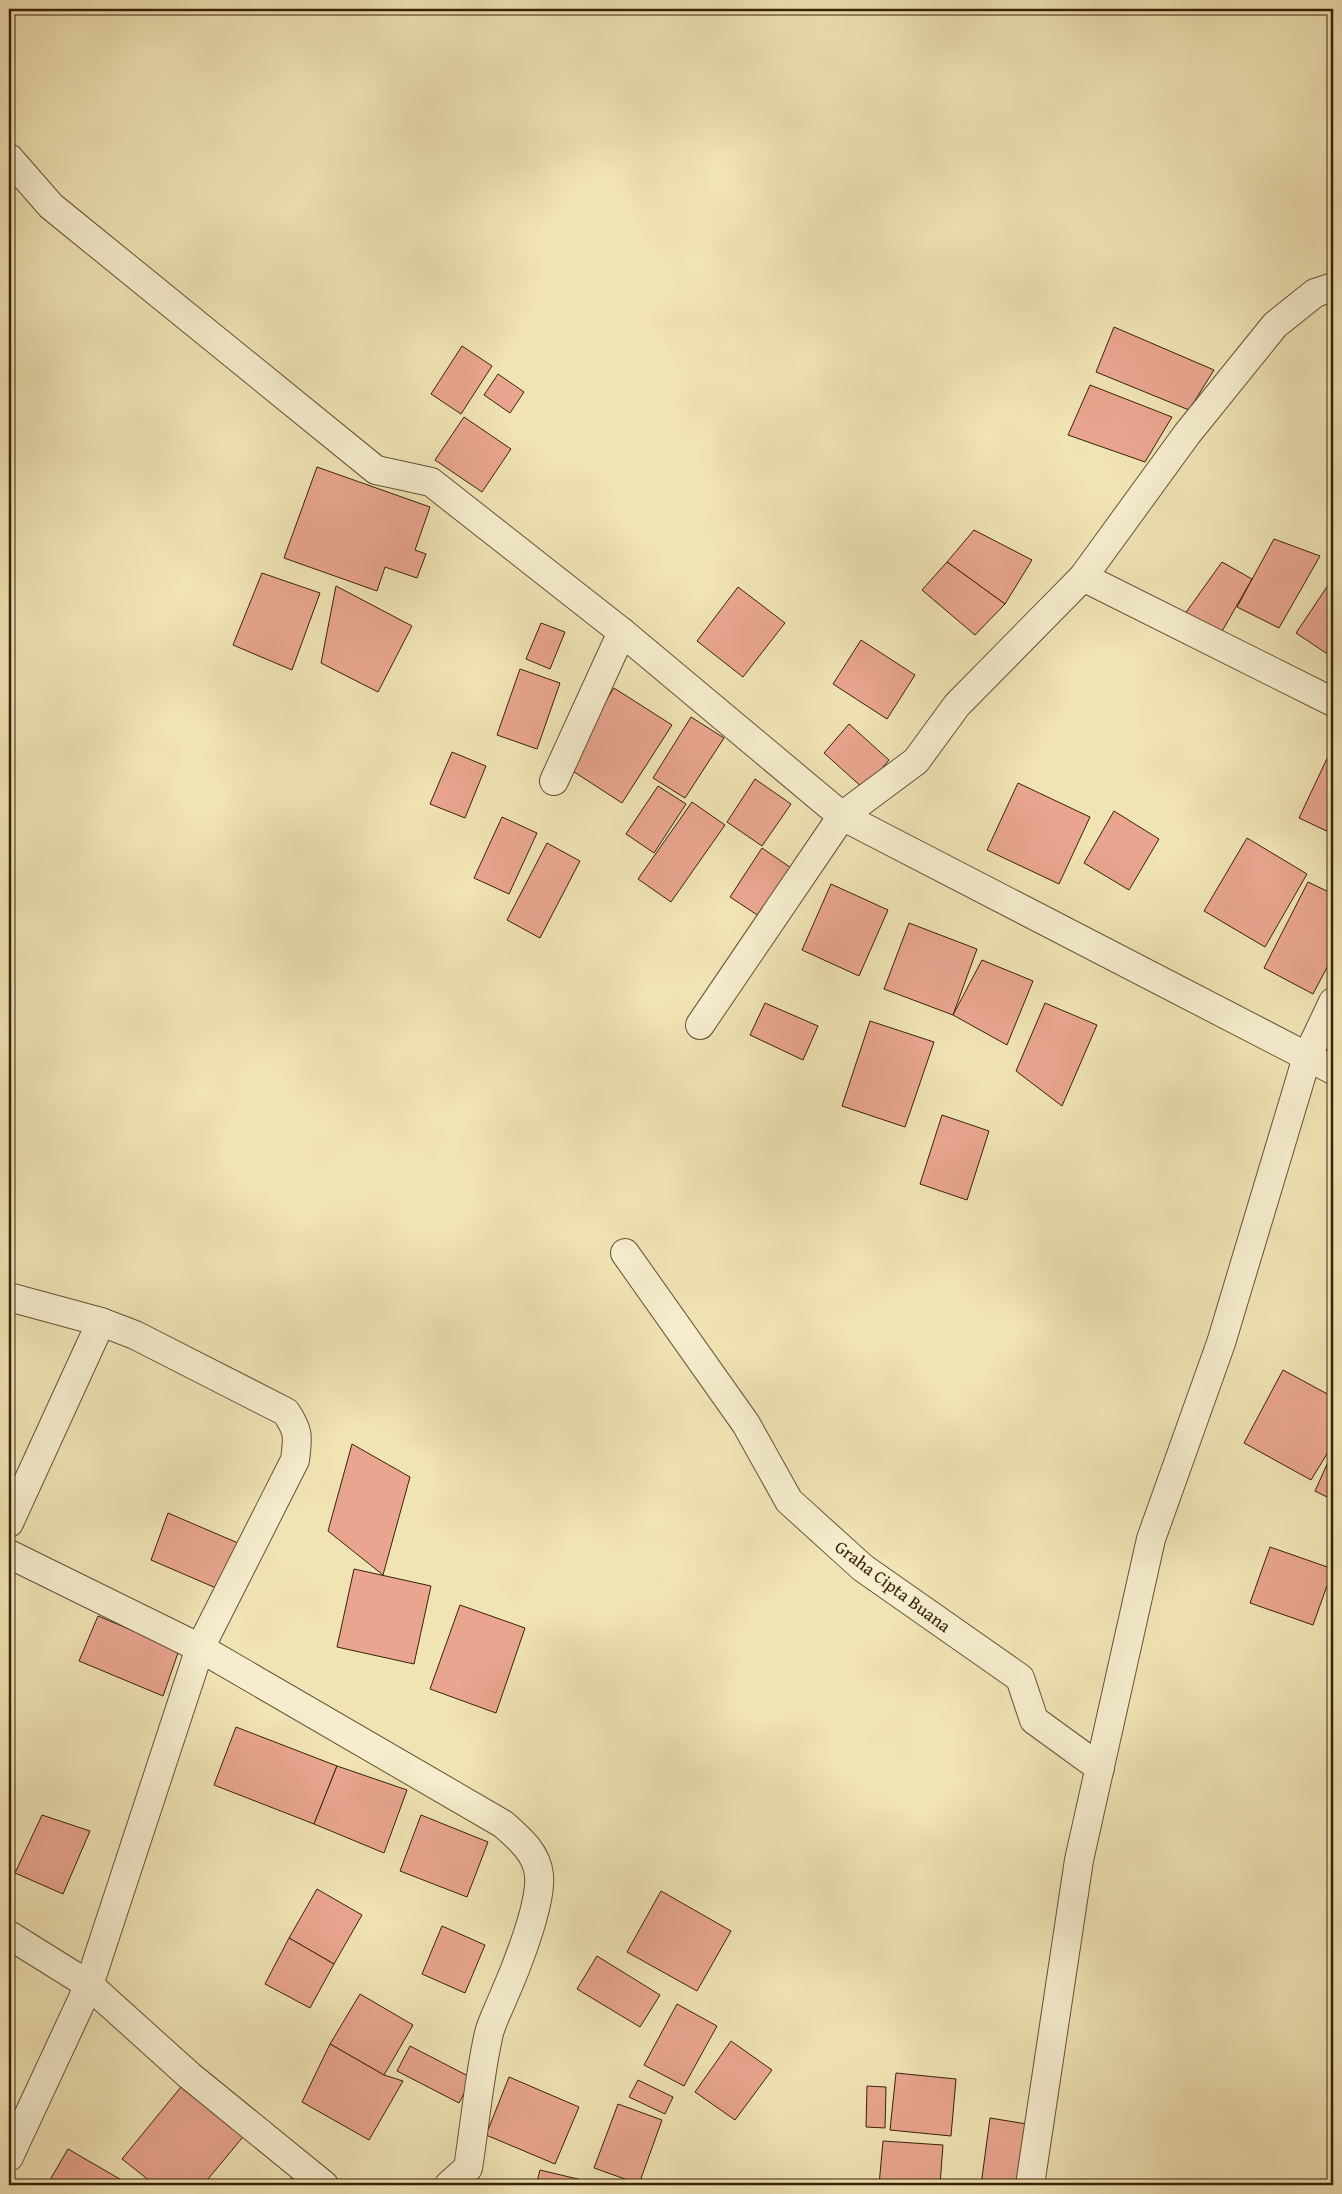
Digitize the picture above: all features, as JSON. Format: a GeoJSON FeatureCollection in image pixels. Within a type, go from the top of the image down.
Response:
{"type":"FeatureCollection","features":[{"type":"Feature","properties":{"kind":"street"},"geometry":{"type":"LineString","coordinates":[[9,158],[51,206],[376,470],[431,482],[622,632],[842,816],[1333,1070]]}},
{"type":"Feature","properties":{"kind":"street"},"geometry":{"type":"LineString","coordinates":[[700,1026],[842,816],[916,761],[957,705],[1084,577],[1187,434],[1275,325],[1315,293],[1333,287]]}},
{"type":"Feature","properties":{"kind":"street"},"geometry":{"type":"LineString","coordinates":[[1084,577],[1333,702]]}},
{"type":"Feature","properties":{"kind":"street"},"geometry":{"type":"LineString","coordinates":[[554,781],[622,632]]}},
{"type":"Feature","properties":{"kind":"street"},"geometry":{"type":"LineString","coordinates":[[1030,2185],[1078,1860],[1151,1539],[1221,1343],[1307,1057],[1333,1002]]}},
{"type":"Feature","properties":{"kind":"street","name":"Graha Cipta Buana"},"geometry":{"type":"LineString","coordinates":[[625,1253],[746,1424],[789,1501],[864,1568],[1020,1678],[1034,1720],[1100,1768]]}},
{"type":"Feature","properties":{"kind":"street"},"geometry":{"type":"LineString","coordinates":[[9,1298],[101,1322],[135,1335],[286,1412],[296,1426],[297,1438],[294,1460],[200,1648],[90,1985],[9,2158]]}},
{"type":"Feature","properties":{"kind":"street"},"geometry":{"type":"LineString","coordinates":[[9,1523],[101,1322]]}},
{"type":"Feature","properties":{"kind":"street"},"geometry":{"type":"LineString","coordinates":[[9,1554],[200,1648],[503,1824],[521,1840],[536,1861],[540,1877],[536,1904],[529,1929],[489,2032],[468,2168],[449,2185]]}},
{"type":"Feature","properties":{"kind":"street"},"geometry":{"type":"LineString","coordinates":[[9,1935],[90,1985],[190,2076],[324,2185]]}},
{"type":"Feature","properties":{"kind":"building"},"geometry":{"type":"Polygon","coordinates":[[[1114,327],[1214,370],[1189,410],[1096,372],[1114,327]]]}},
{"type":"Feature","properties":{"kind":"building"},"geometry":{"type":"Polygon","coordinates":[[[462,346],[492,366],[461,414],[431,394],[462,346]]]}},
{"type":"Feature","properties":{"kind":"building"},"geometry":{"type":"Polygon","coordinates":[[[498,374],[524,392],[510,413],[484,395],[498,374]]]}},
{"type":"Feature","properties":{"kind":"building"},"geometry":{"type":"Polygon","coordinates":[[[1090,385],[1172,417],[1145,462],[1068,435],[1090,385]]]}},
{"type":"Feature","properties":{"kind":"building"},"geometry":{"type":"Polygon","coordinates":[[[464,417],[511,449],[482,492],[435,460],[464,417]]]}},
{"type":"Feature","properties":{"kind":"building"},"geometry":{"type":"Polygon","coordinates":[[[317,467],[430,507],[415,550],[426,554],[417,578],[385,567],[377,591],[284,558],[317,467]]]}},
{"type":"Feature","properties":{"kind":"building"},"geometry":{"type":"Polygon","coordinates":[[[974,530],[1032,560],[1005,604],[947,562],[974,530]]]}},
{"type":"Feature","properties":{"kind":"building"},"geometry":{"type":"Polygon","coordinates":[[[1274,539],[1320,556],[1279,628],[1237,607],[1274,539]]]}},
{"type":"Feature","properties":{"kind":"building"},"geometry":{"type":"Polygon","coordinates":[[[947,562],[1005,604],[975,635],[922,590],[947,562]]]}},
{"type":"Feature","properties":{"kind":"building"},"geometry":{"type":"Polygon","coordinates":[[[1222,562],[1252,579],[1217,640],[1182,618],[1222,562]]]}},
{"type":"Feature","properties":{"kind":"building"},"geometry":{"type":"Polygon","coordinates":[[[262,573],[320,593],[292,670],[233,645],[262,573]]]}},
{"type":"Feature","properties":{"kind":"building"},"geometry":{"type":"Polygon","coordinates":[[[1333,578],[1333,648],[1329,655],[1296,633],[1333,578]]]}},
{"type":"Feature","properties":{"kind":"building"},"geometry":{"type":"Polygon","coordinates":[[[336,586],[412,626],[378,692],[321,663],[336,586]]]}},
{"type":"Feature","properties":{"kind":"building"},"geometry":{"type":"Polygon","coordinates":[[[738,587],[785,623],[743,677],[697,641],[738,587]]]}},
{"type":"Feature","properties":{"kind":"building"},"geometry":{"type":"Polygon","coordinates":[[[541,623],[565,632],[550,669],[526,659],[541,623]]]}},
{"type":"Feature","properties":{"kind":"building"},"geometry":{"type":"Polygon","coordinates":[[[861,640],[915,675],[887,719],[833,684],[861,640]]]}},
{"type":"Feature","properties":{"kind":"building"},"geometry":{"type":"Polygon","coordinates":[[[520,669],[560,683],[537,749],[497,735],[520,669]]]}},
{"type":"Feature","properties":{"kind":"building"},"geometry":{"type":"Polygon","coordinates":[[[614,688],[672,725],[622,803],[565,766],[614,688]]]}},
{"type":"Feature","properties":{"kind":"building"},"geometry":{"type":"Polygon","coordinates":[[[691,717],[724,738],[685,798],[653,778],[691,717]]]}},
{"type":"Feature","properties":{"kind":"building"},"geometry":{"type":"Polygon","coordinates":[[[849,724],[889,760],[864,789],[824,753],[849,724]]]}},
{"type":"Feature","properties":{"kind":"building"},"geometry":{"type":"Polygon","coordinates":[[[1331,750],[1333,751],[1333,834],[1299,818],[1331,750]]]}},
{"type":"Feature","properties":{"kind":"building"},"geometry":{"type":"Polygon","coordinates":[[[452,752],[486,766],[465,818],[430,804],[452,752]]]}},
{"type":"Feature","properties":{"kind":"building"},"geometry":{"type":"Polygon","coordinates":[[[755,779],[791,804],[762,846],[727,822],[755,779]]]}},
{"type":"Feature","properties":{"kind":"building"},"geometry":{"type":"Polygon","coordinates":[[[1018,783],[1090,817],[1059,884],[987,850],[1018,783]]]}},
{"type":"Feature","properties":{"kind":"building"},"geometry":{"type":"Polygon","coordinates":[[[658,786],[686,804],[654,853],[626,834],[658,786]]]}},
{"type":"Feature","properties":{"kind":"building"},"geometry":{"type":"Polygon","coordinates":[[[692,802],[725,825],[671,902],[638,879],[692,802]]]}},
{"type":"Feature","properties":{"kind":"building"},"geometry":{"type":"Polygon","coordinates":[[[1114,811],[1159,839],[1129,890],[1084,863],[1114,811]]]}},
{"type":"Feature","properties":{"kind":"building"},"geometry":{"type":"Polygon","coordinates":[[[502,817],[537,833],[509,894],[474,878],[502,817]]]}},
{"type":"Feature","properties":{"kind":"building"},"geometry":{"type":"Polygon","coordinates":[[[1247,838],[1307,874],[1265,947],[1204,911],[1247,838]]]}},
{"type":"Feature","properties":{"kind":"building"},"geometry":{"type":"Polygon","coordinates":[[[547,843],[580,861],[540,938],[507,920],[547,843]]]}},
{"type":"Feature","properties":{"kind":"building"},"geometry":{"type":"Polygon","coordinates":[[[762,848],[797,872],[765,920],[730,897],[762,848]]]}},
{"type":"Feature","properties":{"kind":"building"},"geometry":{"type":"Polygon","coordinates":[[[1308,882],[1333,894],[1333,956],[1313,994],[1264,968],[1308,882]]]}},
{"type":"Feature","properties":{"kind":"building"},"geometry":{"type":"Polygon","coordinates":[[[831,884],[888,910],[859,976],[802,950],[831,884]]]}},
{"type":"Feature","properties":{"kind":"building"},"geometry":{"type":"Polygon","coordinates":[[[909,923],[977,949],[953,1015],[884,989],[909,923]]]}},
{"type":"Feature","properties":{"kind":"building"},"geometry":{"type":"Polygon","coordinates":[[[982,960],[1033,981],[1007,1045],[953,1015],[982,960]]]}},
{"type":"Feature","properties":{"kind":"building"},"geometry":{"type":"Polygon","coordinates":[[[765,1003],[818,1026],[803,1060],[750,1035],[765,1003]]]}},
{"type":"Feature","properties":{"kind":"building"},"geometry":{"type":"Polygon","coordinates":[[[1045,1003],[1097,1025],[1062,1106],[1016,1071],[1045,1003]]]}},
{"type":"Feature","properties":{"kind":"building"},"geometry":{"type":"Polygon","coordinates":[[[870,1021],[934,1042],[905,1127],[842,1106],[870,1021]]]}},
{"type":"Feature","properties":{"kind":"building"},"geometry":{"type":"Polygon","coordinates":[[[942,1115],[989,1131],[967,1200],[920,1184],[942,1115]]]}},
{"type":"Feature","properties":{"kind":"building"},"geometry":{"type":"Polygon","coordinates":[[[1283,1370],[1333,1397],[1333,1444],[1311,1480],[1244,1443],[1283,1370]]]}},
{"type":"Feature","properties":{"kind":"building"},"geometry":{"type":"Polygon","coordinates":[[[352,1444],[410,1477],[383,1575],[328,1531],[352,1444]]]}},
{"type":"Feature","properties":{"kind":"building"},"geometry":{"type":"Polygon","coordinates":[[[1333,1451],[1333,1500],[1315,1491],[1333,1451]]]}},
{"type":"Feature","properties":{"kind":"building"},"geometry":{"type":"Polygon","coordinates":[[[168,1513],[238,1543],[216,1588],[151,1560],[168,1513]]]}},
{"type":"Feature","properties":{"kind":"building"},"geometry":{"type":"Polygon","coordinates":[[[1270,1547],[1333,1569],[1313,1625],[1250,1603],[1270,1547]]]}},
{"type":"Feature","properties":{"kind":"building"},"geometry":{"type":"Polygon","coordinates":[[[354,1569],[431,1586],[414,1664],[337,1647],[354,1569]]]}},
{"type":"Feature","properties":{"kind":"building"},"geometry":{"type":"Polygon","coordinates":[[[460,1605],[525,1628],[496,1713],[430,1689],[460,1605]]]}},
{"type":"Feature","properties":{"kind":"building"},"geometry":{"type":"Polygon","coordinates":[[[98,1616],[179,1650],[163,1696],[79,1661],[98,1616]]]}},
{"type":"Feature","properties":{"kind":"building"},"geometry":{"type":"Polygon","coordinates":[[[236,1727],[337,1766],[314,1824],[214,1785],[236,1727]]]}},
{"type":"Feature","properties":{"kind":"building"},"geometry":{"type":"Polygon","coordinates":[[[337,1766],[407,1790],[384,1853],[314,1824],[337,1766]]]}},
{"type":"Feature","properties":{"kind":"building"},"geometry":{"type":"Polygon","coordinates":[[[42,1815],[90,1831],[63,1894],[15,1873],[42,1815]]]}},
{"type":"Feature","properties":{"kind":"building"},"geometry":{"type":"Polygon","coordinates":[[[421,1815],[488,1842],[467,1897],[400,1871],[421,1815]]]}},
{"type":"Feature","properties":{"kind":"building"},"geometry":{"type":"Polygon","coordinates":[[[317,1889],[362,1915],[334,1964],[289,1938],[317,1889]]]}},
{"type":"Feature","properties":{"kind":"building"},"geometry":{"type":"Polygon","coordinates":[[[661,1891],[731,1931],[697,1991],[627,1952],[661,1891]]]}},
{"type":"Feature","properties":{"kind":"building"},"geometry":{"type":"Polygon","coordinates":[[[442,1926],[485,1945],[465,1993],[422,1974],[442,1926]]]}},
{"type":"Feature","properties":{"kind":"building"},"geometry":{"type":"Polygon","coordinates":[[[289,1938],[334,1964],[310,2008],[265,1984],[289,1938]]]}},
{"type":"Feature","properties":{"kind":"building"},"geometry":{"type":"Polygon","coordinates":[[[597,1956],[660,1995],[640,2027],[577,1989],[597,1956]]]}},
{"type":"Feature","properties":{"kind":"building"},"geometry":{"type":"Polygon","coordinates":[[[360,1994],[413,2025],[384,2075],[330,2044],[360,1994]]]}},
{"type":"Feature","properties":{"kind":"building"},"geometry":{"type":"Polygon","coordinates":[[[677,2004],[717,2026],[684,2086],[644,2065],[677,2004]]]}},
{"type":"Feature","properties":{"kind":"building"},"geometry":{"type":"Polygon","coordinates":[[[731,2041],[772,2070],[735,2120],[695,2092],[731,2041]]]}},
{"type":"Feature","properties":{"kind":"building"},"geometry":{"type":"Polygon","coordinates":[[[330,2044],[384,2075],[403,2081],[369,2140],[302,2102],[330,2044]]]}},
{"type":"Feature","properties":{"kind":"building"},"geometry":{"type":"Polygon","coordinates":[[[410,2046],[472,2078],[459,2103],[397,2071],[410,2046]]]}},
{"type":"Feature","properties":{"kind":"building"},"geometry":{"type":"Polygon","coordinates":[[[896,2073],[956,2079],[951,2136],[890,2130],[896,2073]]]}},
{"type":"Feature","properties":{"kind":"building"},"geometry":{"type":"Polygon","coordinates":[[[190,2076],[252,2126],[203,2185],[155,2185],[122,2159],[190,2076]]]}},
{"type":"Feature","properties":{"kind":"building"},"geometry":{"type":"Polygon","coordinates":[[[509,2077],[579,2107],[555,2164],[486,2135],[509,2077]]]}},
{"type":"Feature","properties":{"kind":"building"},"geometry":{"type":"Polygon","coordinates":[[[638,2080],[673,2097],[665,2114],[629,2097],[638,2080]]]}},
{"type":"Feature","properties":{"kind":"building"},"geometry":{"type":"Polygon","coordinates":[[[867,2086],[886,2087],[885,2128],[866,2127],[867,2086]]]}},
{"type":"Feature","properties":{"kind":"building"},"geometry":{"type":"Polygon","coordinates":[[[618,2104],[662,2120],[639,2184],[594,2168],[618,2104]]]}},
{"type":"Feature","properties":{"kind":"building"},"geometry":{"type":"Polygon","coordinates":[[[990,2118],[1033,2125],[1025,2185],[981,2185],[990,2118]]]}},
{"type":"Feature","properties":{"kind":"building"},"geometry":{"type":"Polygon","coordinates":[[[883,2141],[943,2145],[940,2185],[879,2185],[883,2141]]]}},
{"type":"Feature","properties":{"kind":"building"},"geometry":{"type":"Polygon","coordinates":[[[68,2149],[125,2182],[123,2185],[47,2185],[68,2149]]]}},
{"type":"Feature","properties":{"kind":"building"},"geometry":{"type":"Polygon","coordinates":[[[540,2170],[582,2180],[581,2185],[536,2185],[540,2170]]]}},
{"type":"Feature","properties":{"kind":"building"},"geometry":{"type":"Polygon","coordinates":[[[295,2173],[312,2185],[287,2185],[295,2173]]]}},
{"type":"Feature","properties":{"kind":"building"},"geometry":{"type":"Polygon","coordinates":[[[675,2179],[687,2185],[672,2185],[675,2179]]]}}]}
